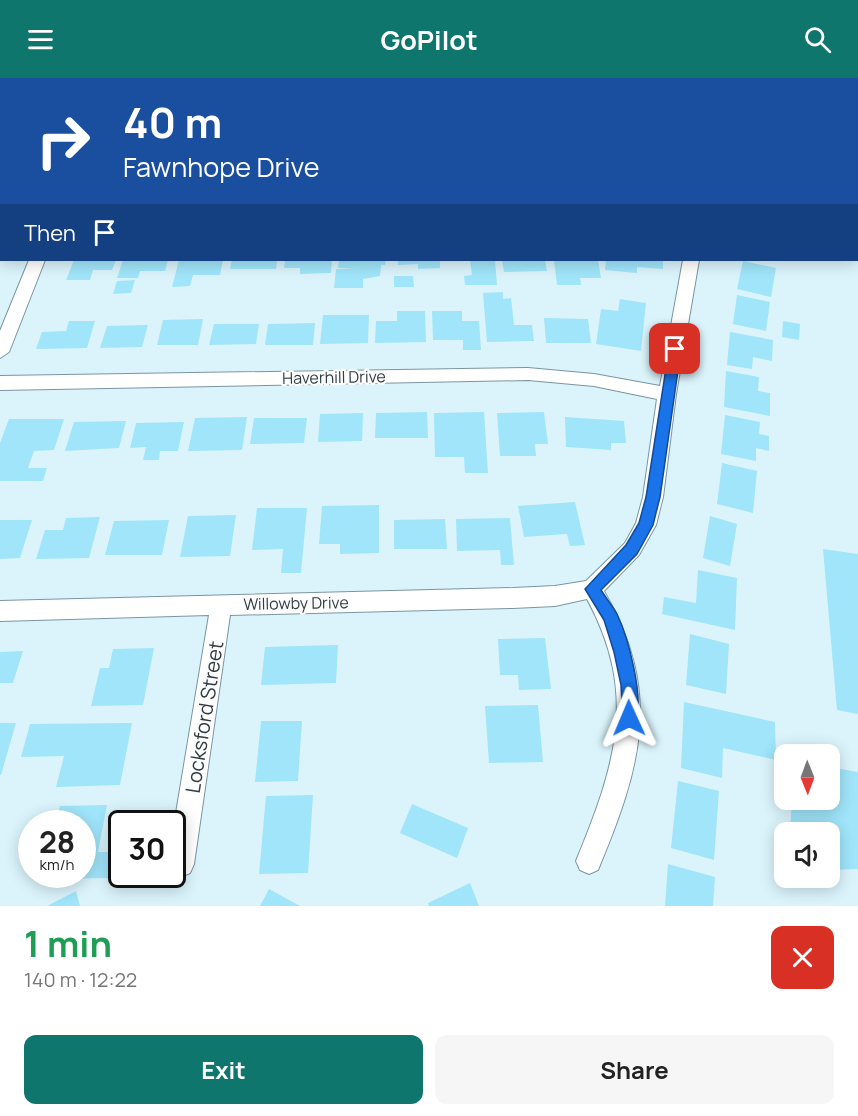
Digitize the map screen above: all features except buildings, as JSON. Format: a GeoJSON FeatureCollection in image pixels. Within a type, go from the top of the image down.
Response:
{"type":"FeatureCollection","features":[{"type":"Feature","properties":{"kind":"street"},"geometry":{"type":"LineString","coordinates":[[0,352],[37,261]]}},
{"type":"Feature","properties":{"kind":"street"},"geometry":{"type":"LineString","coordinates":[[589,861],[611,809],[630,734],[628,685],[622,652],[610,617],[592,589],[632,549],[646,525],[653,497],[667,394],[691,261]]}},
{"type":"Feature","properties":{"kind":"street","name":"Haverhill Drive"},"geometry":{"type":"LineString","coordinates":[[0,383],[528,374],[594,380],[667,394]]}},
{"type":"Feature","properties":{"kind":"street","name":"Willowby Drive"},"geometry":{"type":"LineString","coordinates":[[0,611],[513,598],[555,596],[592,589]]}},
{"type":"Feature","properties":{"kind":"street","name":"Locksford Street"},"geometry":{"type":"LineString","coordinates":[[186,826],[221,605]]}},
{"type":"Feature","properties":{"kind":"route"},"geometry":{"type":"LineString","coordinates":[[629,718],[628,685],[622,652],[610,617],[592,589],[632,549],[646,525],[653,497],[675,349]]}}]}
